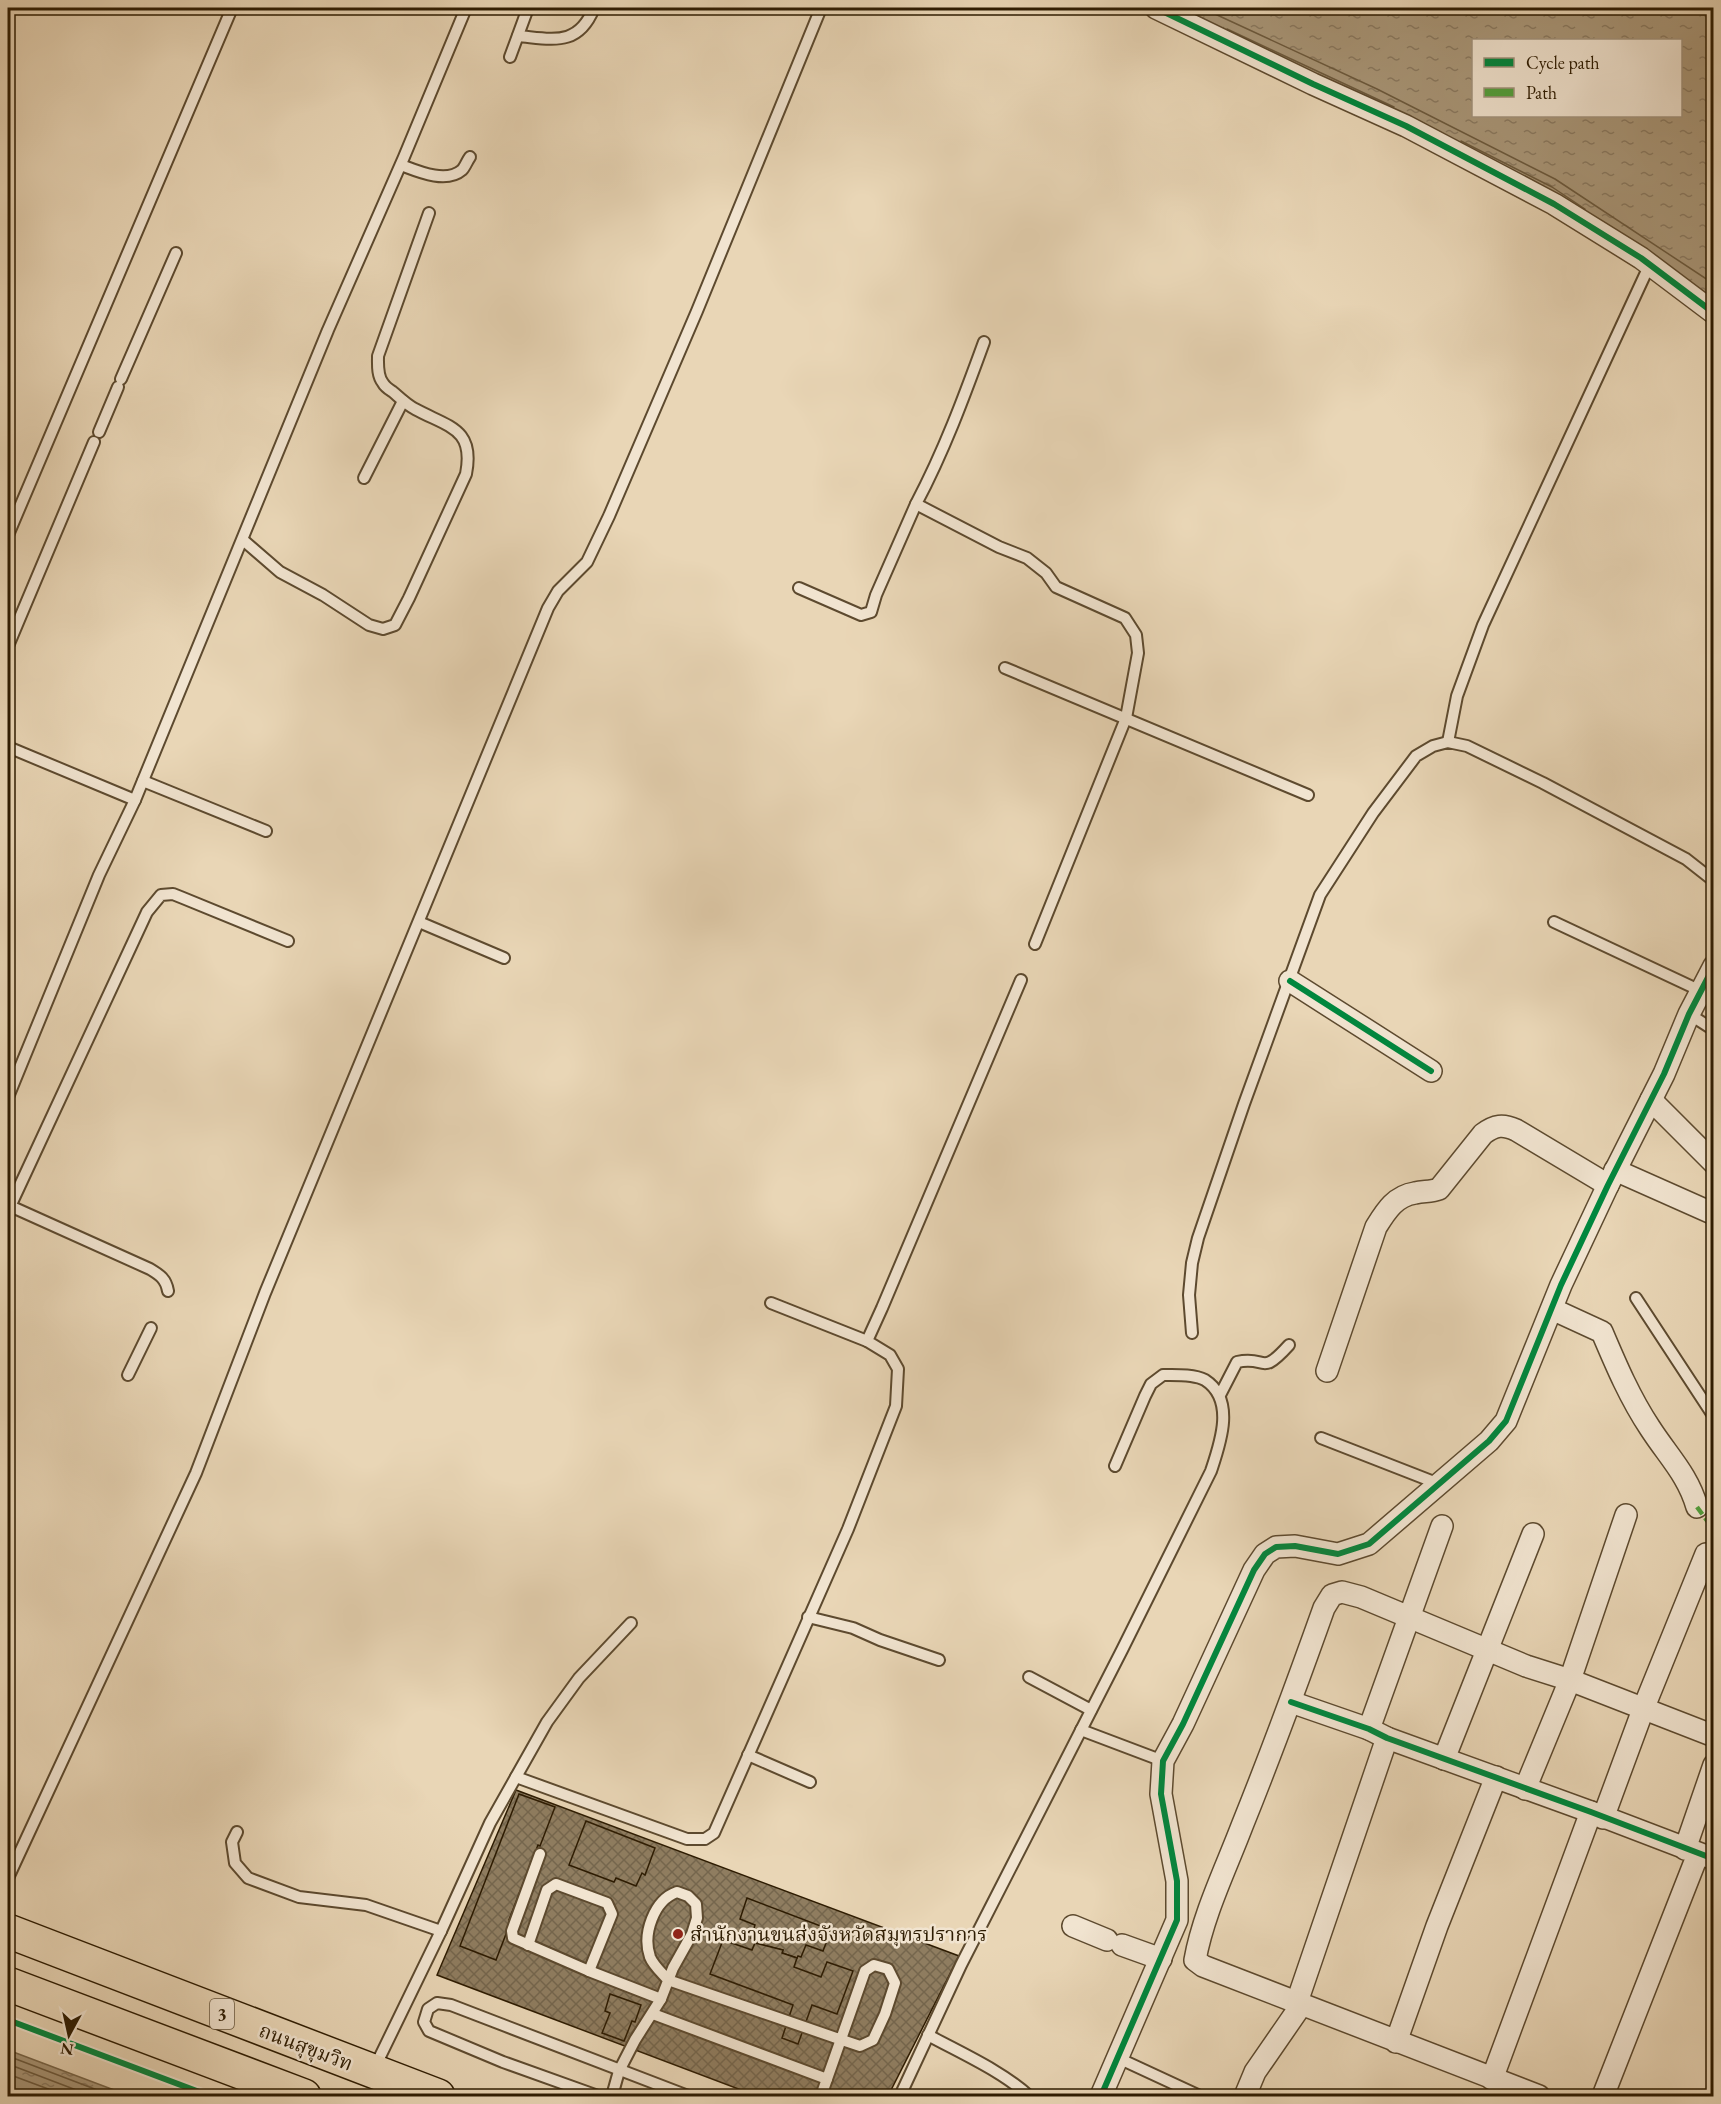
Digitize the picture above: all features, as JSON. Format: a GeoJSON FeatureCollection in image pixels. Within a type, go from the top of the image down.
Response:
{"type":"FeatureCollection","features":[{"type":"Feature","properties":{"kind":"highway","name":"ถนนสุขุมวิท"},"geometry":{"type":"LineString","coordinates":[[8,1931],[438,2097]]}},
{"type":"Feature","properties":{"kind":"highway"},"geometry":{"type":"LineString","coordinates":[[8,1984],[304,2097]]}},
{"type":"Feature","properties":{"kind":"street"},"geometry":{"type":"LineString","coordinates":[[1156,8],[1426,137],[1554,204],[1650,264],[1713,313]]}},
{"type":"Feature","properties":{"kind":"street"},"geometry":{"type":"LineString","coordinates":[[1101,2097],[1177,1920],[1177,1881],[1161,1794],[1163,1761],[1183,1724],[1254,1570],[1265,1554],[1276,1547],[1295,1546],[1338,1554],[1369,1544],[1489,1441],[1506,1421],[1551,1309],[1713,966]]}},
{"type":"Feature","properties":{"kind":"street"},"geometry":{"type":"LineString","coordinates":[[1290,981],[1431,1071]]}},
{"type":"Feature","properties":{"kind":"street"},"geometry":{"type":"LineString","coordinates":[[1651,1100],[1713,1163]]}},
{"type":"Feature","properties":{"kind":"street"},"geometry":{"type":"LineString","coordinates":[[1327,1371],[1376,1227],[1389,1206],[1413,1193],[1439,1189],[1483,1134],[1492,1127],[1504,1125],[1611,1178],[1713,1214]]}},
{"type":"Feature","properties":{"kind":"street"},"geometry":{"type":"LineString","coordinates":[[1551,1309],[1602,1332],[1629,1393],[1650,1428],[1692,1488],[1697,1508]]}},
{"type":"Feature","properties":{"kind":"street"},"geometry":{"type":"LineString","coordinates":[[1525,1789],[1570,1680],[1626,1515]]}},
{"type":"Feature","properties":{"kind":"street"},"geometry":{"type":"LineString","coordinates":[[1245,2097],[1255,2072],[1300,2003],[1378,1734],[1409,1617],[1443,1526]]}},
{"type":"Feature","properties":{"kind":"street"},"geometry":{"type":"LineString","coordinates":[[1444,1759],[1533,1534]]}},
{"type":"Feature","properties":{"kind":"street"},"geometry":{"type":"LineString","coordinates":[[1492,2079],[1597,1815],[1706,1554]]}},
{"type":"Feature","properties":{"kind":"street"},"geometry":{"type":"LineString","coordinates":[[1539,2097],[1203,1966],[1195,1960],[1197,1947],[1216,1892],[1291,1702],[1324,1608],[1332,1595],[1342,1592],[1361,1597],[1526,1666],[1644,1707],[1713,1736]]}},
{"type":"Feature","properties":{"kind":"street"},"geometry":{"type":"LineString","coordinates":[[1291,1702],[1699,1854]]}},
{"type":"Feature","properties":{"kind":"street"},"geometry":{"type":"LineString","coordinates":[[1603,2097],[1699,1854],[1713,1765]]}},
{"type":"Feature","properties":{"kind":"street"},"geometry":{"type":"LineString","coordinates":[[1396,2042],[1437,1926],[1496,1777]]}},
{"type":"Feature","properties":{"kind":"street"},"geometry":{"type":"LineString","coordinates":[[1073,1926],[1161,1959]]}},
{"type":"Feature","properties":{"kind":"lane"},"geometry":{"type":"LineString","coordinates":[[8,535],[232,8]]}},
{"type":"Feature","properties":{"kind":"lane"},"geometry":{"type":"LineString","coordinates":[[8,1097],[99,875],[143,781],[328,330],[466,8]]}},
{"type":"Feature","properties":{"kind":"lane"},"geometry":{"type":"LineString","coordinates":[[510,57],[528,8]]}},
{"type":"Feature","properties":{"kind":"lane"},"geometry":{"type":"LineString","coordinates":[[518,36],[563,39],[578,32],[589,19],[594,8]]}},
{"type":"Feature","properties":{"kind":"lane"},"geometry":{"type":"LineString","coordinates":[[8,1878],[196,1473],[265,1293],[548,608],[558,591],[587,562],[609,516],[697,310],[821,8]]}},
{"type":"Feature","properties":{"kind":"lane"},"geometry":{"type":"LineString","coordinates":[[400,165],[428,174],[449,176],[462,170],[470,157]]}},
{"type":"Feature","properties":{"kind":"lane"},"geometry":{"type":"LineString","coordinates":[[243,540],[280,572],[369,625],[383,629],[395,625],[466,474],[469,458],[462,434],[414,409],[383,383],[379,374],[378,356],[429,213]]}},
{"type":"Feature","properties":{"kind":"lane"},"geometry":{"type":"LineString","coordinates":[[8,646],[176,253]]}},
{"type":"Feature","properties":{"kind":"lane"},"geometry":{"type":"LineString","coordinates":[[1448,742],[1457,696],[1483,626],[1650,264]]}},
{"type":"Feature","properties":{"kind":"lane"},"geometry":{"type":"LineString","coordinates":[[799,588],[861,615],[871,612],[876,595],[916,504],[953,427],[984,342]]}},
{"type":"Feature","properties":{"kind":"lane"},"geometry":{"type":"LineString","coordinates":[[364,478],[403,400]]}},
{"type":"Feature","properties":{"kind":"lane"},"geometry":{"type":"LineString","coordinates":[[916,504],[999,547],[1027,558],[1046,573],[1056,587],[1125,618],[1136,635],[1138,653],[1126,718],[1035,944]]}},
{"type":"Feature","properties":{"kind":"lane"},"geometry":{"type":"LineString","coordinates":[[1005,668],[1308,795]]}},
{"type":"Feature","properties":{"kind":"lane"},"geometry":{"type":"LineString","coordinates":[[1192,1333],[1189,1295],[1192,1263],[1198,1238],[1320,895],[1373,813],[1416,756],[1433,746],[1448,742],[1467,746],[1543,783],[1686,859],[1713,881]]}},
{"type":"Feature","properties":{"kind":"lane"},"geometry":{"type":"LineString","coordinates":[[8,747],[135,800]]}},
{"type":"Feature","properties":{"kind":"lane"},"geometry":{"type":"LineString","coordinates":[[143,781],[266,831]]}},
{"type":"Feature","properties":{"kind":"lane"},"geometry":{"type":"LineString","coordinates":[[168,1291],[163,1277],[150,1269],[8,1208],[147,912],[161,895],[172,894],[288,941]]}},
{"type":"Feature","properties":{"kind":"lane"},"geometry":{"type":"LineString","coordinates":[[419,922],[504,958]]}},
{"type":"Feature","properties":{"kind":"lane"},"geometry":{"type":"LineString","coordinates":[[1554,922],[1701,991]]}},
{"type":"Feature","properties":{"kind":"lane"},"geometry":{"type":"LineString","coordinates":[[867,1341],[1021,980]]}},
{"type":"Feature","properties":{"kind":"lane"},"geometry":{"type":"LineString","coordinates":[[1689,1014],[1713,1030]]}},
{"type":"Feature","properties":{"kind":"lane"},"geometry":{"type":"LineString","coordinates":[[1636,1298],[1713,1417]]}},
{"type":"Feature","properties":{"kind":"lane"},"geometry":{"type":"LineString","coordinates":[[516,1777],[687,1839],[705,1839],[714,1833],[848,1529],[896,1406],[898,1369],[890,1355],[867,1341],[771,1303]]}},
{"type":"Feature","properties":{"kind":"lane"},"geometry":{"type":"LineString","coordinates":[[128,1375],[151,1328]]}},
{"type":"Feature","properties":{"kind":"lane"},"geometry":{"type":"LineString","coordinates":[[900,2097],[961,1965],[1211,1471],[1221,1441],[1224,1420],[1220,1395],[1237,1362],[1267,1365],[1274,1362],[1289,1345]]}},
{"type":"Feature","properties":{"kind":"lane"},"geometry":{"type":"LineString","coordinates":[[1115,1466],[1144,1396],[1151,1384],[1163,1375],[1204,1380],[1220,1395]]}},
{"type":"Feature","properties":{"kind":"lane"},"geometry":{"type":"LineString","coordinates":[[1321,1438],[1439,1484]]}},
{"type":"Feature","properties":{"kind":"lane"},"geometry":{"type":"LineString","coordinates":[[808,1617],[853,1628],[880,1640],[939,1660]]}},
{"type":"Feature","properties":{"kind":"lane"},"geometry":{"type":"LineString","coordinates":[[372,2072],[490,1823],[516,1777],[560,1702],[579,1678],[631,1623]]}},
{"type":"Feature","properties":{"kind":"lane"},"geometry":{"type":"LineString","coordinates":[[1029,1677],[1091,1710]]}},
{"type":"Feature","properties":{"kind":"lane"},"geometry":{"type":"LineString","coordinates":[[1081,1730],[1163,1761]]}},
{"type":"Feature","properties":{"kind":"lane"},"geometry":{"type":"LineString","coordinates":[[748,1755],[810,1782]]}},
{"type":"Feature","properties":{"kind":"lane"},"geometry":{"type":"LineString","coordinates":[[237,1832],[232,1842],[235,1863],[248,1878],[299,1897],[366,1905],[441,1930]]}},
{"type":"Feature","properties":{"kind":"lane"},"geometry":{"type":"LineString","coordinates":[[540,1854],[512,1931],[513,1938],[661,1999]]}},
{"type":"Feature","properties":{"kind":"lane"},"geometry":{"type":"LineString","coordinates":[[528,1945],[546,1890],[556,1884],[607,1903],[612,1914],[589,1971]]}},
{"type":"Feature","properties":{"kind":"lane"},"geometry":{"type":"LineString","coordinates":[[612,2097],[619,2071],[661,1999],[668,1980],[692,1934],[697,1918],[696,1904],[688,1896],[677,1892],[668,1895],[659,1906],[646,1941],[651,1959],[668,1980],[842,2040],[860,2046],[873,2040],[885,2014],[895,1983],[888,1968],[874,1965],[865,1971],[842,2040],[821,2097]]}},
{"type":"Feature","properties":{"kind":"lane"},"geometry":{"type":"LineString","coordinates":[[598,2097],[503,2062],[429,2031],[424,2022],[428,2009],[437,2003],[452,2006],[688,2097]]}},
{"type":"Feature","properties":{"kind":"lane"},"geometry":{"type":"LineString","coordinates":[[653,2014],[827,2079]]}},
{"type":"Feature","properties":{"kind":"lane"},"geometry":{"type":"LineString","coordinates":[[928,2035],[1003,2078],[1029,2097]]}},
{"type":"Feature","properties":{"kind":"lane"},"geometry":{"type":"LineString","coordinates":[[1118,2058],[1200,2097]]}},
{"type":"Feature","properties":{"kind":"water"},"geometry":{"type":"Polygon","coordinates":[[[1149,8],[1713,8],[1713,314],[1545,199],[1149,8]]]}},
{"type":"Feature","properties":{"kind":"water"},"geometry":{"type":"Polygon","coordinates":[[[8,2050],[130,2096],[8,2096],[8,2050]]]}},
{"type":"Feature","properties":{"kind":"building","name":"สำนักงานขนส่งจังหวัดสมุทรปราการ"},"geometry":{"type":"Polygon","coordinates":[[[516,1790],[959,1956],[888,2096],[757,2096],[437,1975],[516,1790]]]}},
{"type":"Feature","properties":{"kind":"building"},"geometry":{"type":"Polygon","coordinates":[[[519,1794],[555,1807],[509,1920],[511,1921],[496,1960],[460,1946],[519,1794]]]}},
{"type":"Feature","properties":{"kind":"building"},"geometry":{"type":"Polygon","coordinates":[[[586,1821],[655,1848],[645,1875],[642,1873],[636,1886],[616,1878],[614,1882],[569,1865],[586,1821]]]}},
{"type":"Feature","properties":{"kind":"building"},"geometry":{"type":"Polygon","coordinates":[[[747,1898],[831,1930],[823,1951],[806,1945],[801,1957],[797,1958],[782,1953],[783,1950],[755,1943],[756,1940],[751,1938],[755,1925],[740,1919],[747,1898]]]}},
{"type":"Feature","properties":{"kind":"building"},"geometry":{"type":"Polygon","coordinates":[[[723,1940],[752,1950],[755,1943],[783,1950],[782,1953],[797,1958],[794,1967],[821,1977],[827,1962],[853,1971],[837,2014],[812,2005],[798,2044],[782,2038],[793,2005],[710,1974],[723,1940]]]}},
{"type":"Feature","properties":{"kind":"building"},"geometry":{"type":"Polygon","coordinates":[[[610,1994],[641,2005],[635,2022],[632,2021],[624,2041],[602,2033],[610,2013],[605,2011],[610,1994]]]}},
{"type":"Feature","properties":{"kind":"marked path"},"geometry":{"type":"LineString","coordinates":[[1697,1507],[1714,1530]]}},
{"type":"Feature","properties":{"kind":"cycle path"},"geometry":{"type":"LineString","coordinates":[[1156,8],[1406,126],[1554,204],[1641,258],[1714,313]]}},
{"type":"Feature","properties":{"kind":"cycle path"},"geometry":{"type":"LineString","coordinates":[[1101,2096],[1177,1920],[1177,1881],[1161,1794],[1163,1761],[1183,1724],[1254,1570],[1265,1554],[1276,1547],[1295,1546],[1338,1554],[1369,1544],[1489,1441],[1506,1421],[1561,1285],[1714,966]]}},
{"type":"Feature","properties":{"kind":"cycle path"},"geometry":{"type":"LineString","coordinates":[[1290,981],[1431,1071]]}},
{"type":"Feature","properties":{"kind":"cycle path"},"geometry":{"type":"LineString","coordinates":[[1291,1702],[1369,1729],[1387,1738],[1714,1859]]}},
{"type":"Feature","properties":{"kind":"cycle path"},"geometry":{"type":"LineString","coordinates":[[8,2020],[210,2096]]}},
{"type":"Feature","properties":{"kind":"place","name":"สำนักงานขนส่งจังหวัดสมุทรปราการ"},"geometry":{"type":"Point","coordinates":[678,1934]}}]}
